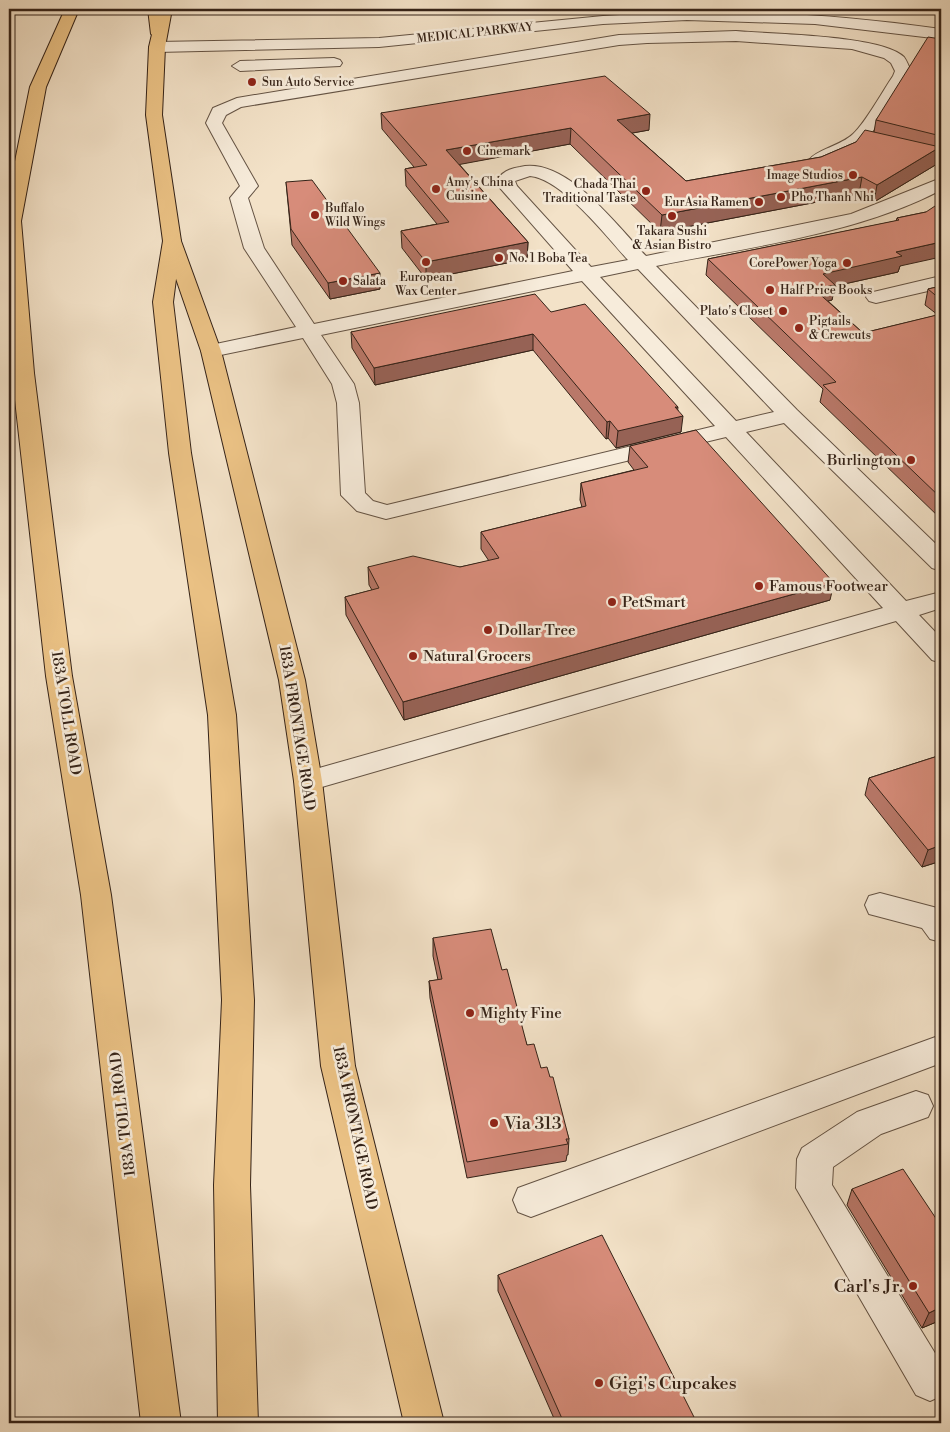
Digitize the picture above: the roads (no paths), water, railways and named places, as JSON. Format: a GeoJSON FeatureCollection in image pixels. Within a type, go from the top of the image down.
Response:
{"type":"FeatureCollection","features":[{"type":"Feature","properties":{"kind":"main road","name":"183A TOLL ROAD"},"geometry":{"type":"LineString","coordinates":[[72,9],[38,87],[12,221],[23,373],[59,676],[96,895],[161,1423]]}},
{"type":"Feature","properties":{"kind":"main road","name":"183A FRONTAGE ROAD"},"geometry":{"type":"LineString","coordinates":[[159,25],[154,115],[172,241],[211,351],[292,680],[308,781],[338,1066],[424,1423]]}},
{"type":"Feature","properties":{"kind":"main road"},"geometry":{"type":"LineString","coordinates":[[172,241],[163,302],[180,452],[222,715],[237,990],[232,1185],[238,1423]]}},
{"type":"Feature","properties":{"kind":"street"},"geometry":{"type":"LineString","coordinates":[[827,9],[941,23]]}},
{"type":"Feature","properties":{"kind":"street"},"geometry":{"type":"LineString","coordinates":[[598,12],[619,40]]}},
{"type":"Feature","properties":{"kind":"street","name":"MEDICAL PARKWAY"},"geometry":{"type":"LineString","coordinates":[[159,25],[328,42],[409,40],[598,12]]}},
{"type":"Feature","properties":{"kind":"street","name":"MEDICAL PARKWAY"},"geometry":{"type":"LineString","coordinates":[[354,28],[425,25],[598,12],[766,17],[858,23],[941,34]]}},
{"type":"Feature","properties":{"kind":"street"},"geometry":{"type":"LineString","coordinates":[[159,25],[274,30]]}},
{"type":"Feature","properties":{"kind":"street"},"geometry":{"type":"LineString","coordinates":[[789,415],[386,512],[365,506],[353,495],[348,402],[343,384],[254,248],[239,198],[249,186],[248,182],[214,123],[219,112],[237,104],[619,40],[710,36],[783,38],[853,44],[881,50],[898,60],[903,71],[859,138],[837,152],[802,166]]}},
{"type":"Feature","properties":{"kind":"street"},"geometry":{"type":"LineString","coordinates":[[328,42],[334,63],[349,84]]}},
{"type":"Feature","properties":{"kind":"street"},"geometry":{"type":"LineString","coordinates":[[240,66],[334,63]]}},
{"type":"Feature","properties":{"kind":"street"},"geometry":{"type":"LineString","coordinates":[[859,138],[877,143]]}},
{"type":"Feature","properties":{"kind":"street"},"geometry":{"type":"LineString","coordinates":[[941,563],[789,415],[641,261],[557,177],[544,171],[526,171],[512,175],[506,180],[509,188],[585,273],[732,428],[941,654]]}},
{"type":"Feature","properties":{"kind":"street"},"geometry":{"type":"LineString","coordinates":[[211,351],[641,261],[856,219],[916,196],[941,183]]}},
{"type":"Feature","properties":{"kind":"street"},"geometry":{"type":"LineString","coordinates":[[876,297],[941,282]]}},
{"type":"Feature","properties":{"kind":"street"},"geometry":{"type":"LineString","coordinates":[[308,781],[941,600]]}},
{"type":"Feature","properties":{"kind":"street"},"geometry":{"type":"LineString","coordinates":[[880,905],[932,918],[941,930]]}},
{"type":"Feature","properties":{"kind":"street"},"geometry":{"type":"LineString","coordinates":[[531,1200],[941,1049]]}},
{"type":"Feature","properties":{"kind":"street"},"geometry":{"type":"LineString","coordinates":[[916,1106],[869,1123],[815,1159],[814,1188],[930,1380]]}},
{"type":"Feature","properties":{"kind":"place","name":"Sun Auto Service"},"geometry":{"type":"Point","coordinates":[252,82]}},
{"type":"Feature","properties":{"kind":"place","name":"Cinemark"},"geometry":{"type":"Point","coordinates":[467,151]}},
{"type":"Feature","properties":{"kind":"place","name":"Image Studios"},"geometry":{"type":"Point","coordinates":[853,175]}},
{"type":"Feature","properties":{"kind":"place","name":"Amy's China Cuisine"},"geometry":{"type":"Point","coordinates":[436,189]}},
{"type":"Feature","properties":{"kind":"place","name":"Chada Thai Traditional Taste"},"geometry":{"type":"Point","coordinates":[646,191]}},
{"type":"Feature","properties":{"kind":"place","name":"Pho Thanh Nhi"},"geometry":{"type":"Point","coordinates":[781,197]}},
{"type":"Feature","properties":{"kind":"place","name":"EurAsia Ramen"},"geometry":{"type":"Point","coordinates":[759,202]}},
{"type":"Feature","properties":{"kind":"place","name":"Buffalo Wild Wings"},"geometry":{"type":"Point","coordinates":[315,215]}},
{"type":"Feature","properties":{"kind":"place","name":"Takara Sushi & Asian Bistro"},"geometry":{"type":"Point","coordinates":[672,216]}},
{"type":"Feature","properties":{"kind":"place","name":"No. 1 Boba Tea"},"geometry":{"type":"Point","coordinates":[499,258]}},
{"type":"Feature","properties":{"kind":"place","name":"European Wax Center"},"geometry":{"type":"Point","coordinates":[426,262]}},
{"type":"Feature","properties":{"kind":"place","name":"CorePower Yoga"},"geometry":{"type":"Point","coordinates":[847,263]}},
{"type":"Feature","properties":{"kind":"place","name":"Salata"},"geometry":{"type":"Point","coordinates":[343,281]}},
{"type":"Feature","properties":{"kind":"place","name":"Half Price Books"},"geometry":{"type":"Point","coordinates":[770,290]}},
{"type":"Feature","properties":{"kind":"place","name":"Plato's Closet"},"geometry":{"type":"Point","coordinates":[783,311]}},
{"type":"Feature","properties":{"kind":"place","name":"Pigtails & Crewcuts"},"geometry":{"type":"Point","coordinates":[799,328]}},
{"type":"Feature","properties":{"kind":"place","name":"Burlington"},"geometry":{"type":"Point","coordinates":[911,460]}},
{"type":"Feature","properties":{"kind":"place","name":"Famous Footwear"},"geometry":{"type":"Point","coordinates":[759,586]}},
{"type":"Feature","properties":{"kind":"place","name":"PetSmart"},"geometry":{"type":"Point","coordinates":[612,602]}},
{"type":"Feature","properties":{"kind":"place","name":"Dollar Tree"},"geometry":{"type":"Point","coordinates":[488,630]}},
{"type":"Feature","properties":{"kind":"place","name":"Natural Grocers"},"geometry":{"type":"Point","coordinates":[413,656]}},
{"type":"Feature","properties":{"kind":"place","name":"Mighty Fine"},"geometry":{"type":"Point","coordinates":[470,1013]}},
{"type":"Feature","properties":{"kind":"place","name":"Via 313"},"geometry":{"type":"Point","coordinates":[494,1123]}},
{"type":"Feature","properties":{"kind":"place","name":"Carl's Jr."},"geometry":{"type":"Point","coordinates":[913,1286]}},
{"type":"Feature","properties":{"kind":"place","name":"Gigi's Cupcakes"},"geometry":{"type":"Point","coordinates":[599,1383]}}]}
